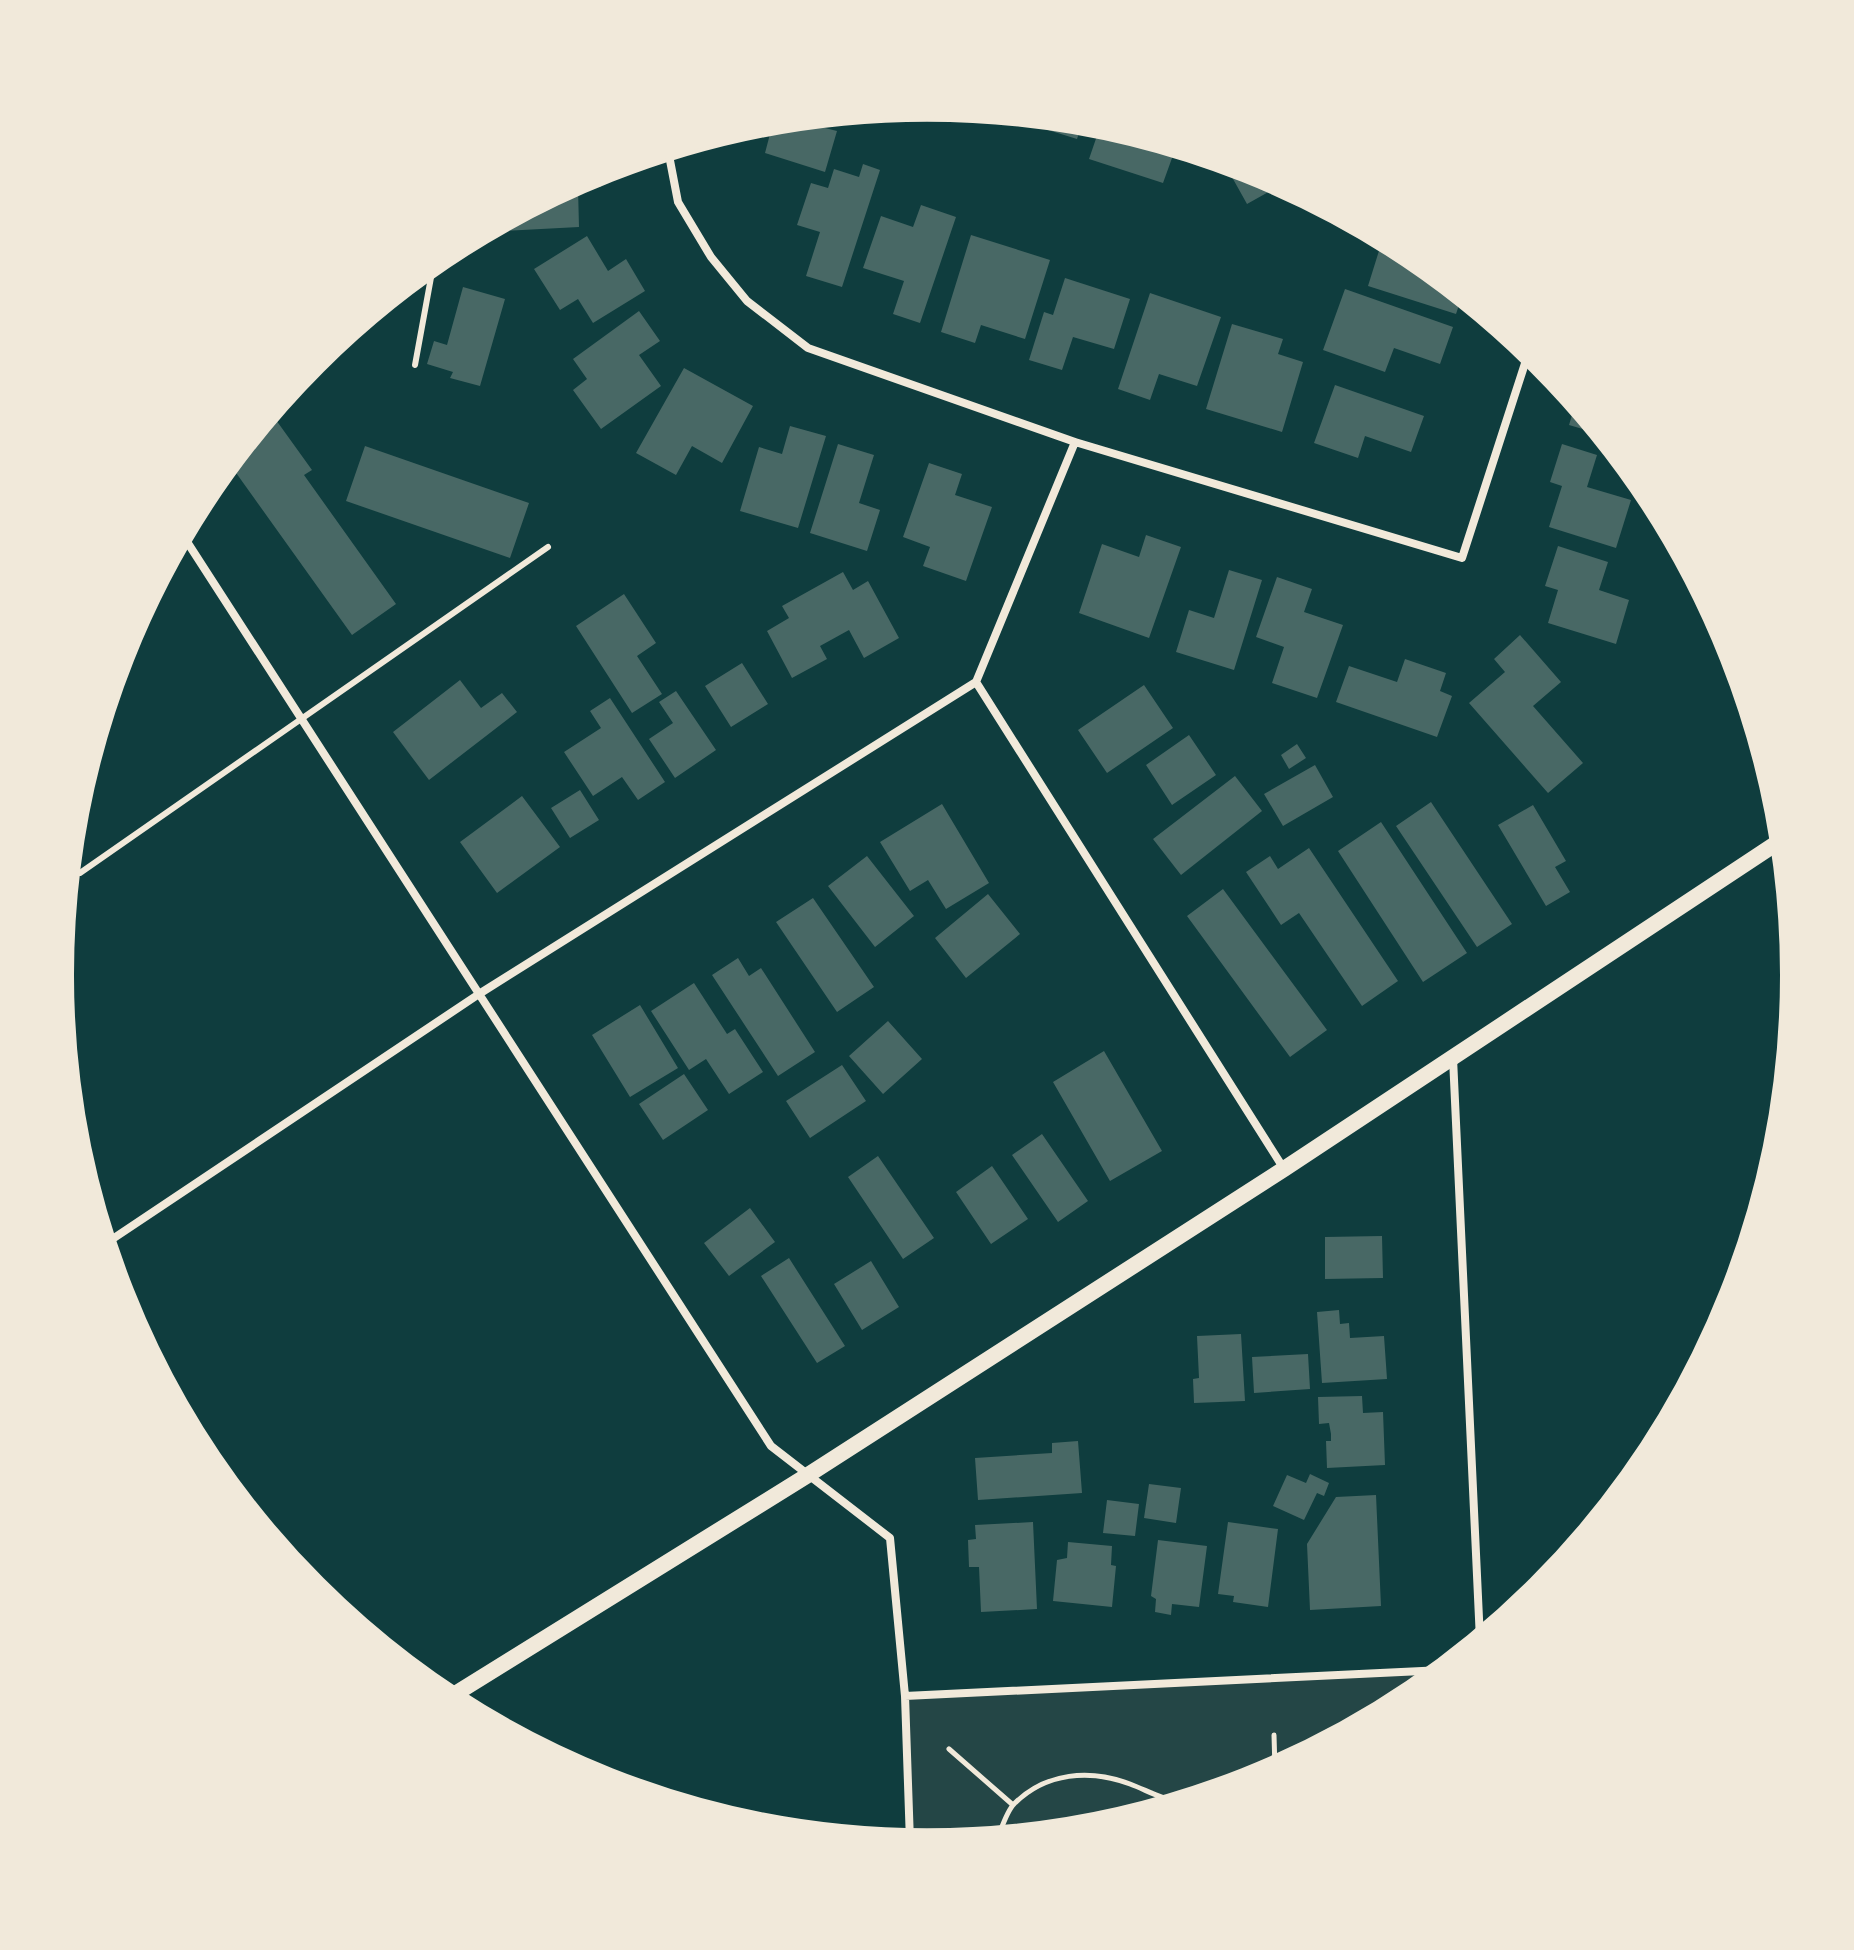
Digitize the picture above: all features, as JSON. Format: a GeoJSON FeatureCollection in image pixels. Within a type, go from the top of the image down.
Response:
{"type":"FeatureCollection","features":[{"type":"Feature","properties":{"kind":"main road"},"geometry":{"type":"LineString","coordinates":[[460,1691],[808,1475],[1284,1169],[1772,846]]}},
{"type":"Feature","properties":{"kind":"street"},"geometry":{"type":"LineString","coordinates":[[670,160],[678,202],[711,257],[747,301],[808,348],[1075,442],[1462,558],[1525,363]]}},
{"type":"Feature","properties":{"kind":"street"},"geometry":{"type":"LineString","coordinates":[[114,1238],[479,994],[976,682],[1075,442]]}},
{"type":"Feature","properties":{"kind":"street"},"geometry":{"type":"LineString","coordinates":[[189,544],[771,1446],[890,1538],[905,1696],[910,1829]]}},
{"type":"Feature","properties":{"kind":"street"},"geometry":{"type":"LineString","coordinates":[[976,682],[1284,1169]]}},
{"type":"Feature","properties":{"kind":"street"},"geometry":{"type":"LineString","coordinates":[[1453,1055],[1479,1627]]}},
{"type":"Feature","properties":{"kind":"street"},"geometry":{"type":"LineString","coordinates":[[905,1696],[1422,1671]]}},
{"type":"Feature","properties":{"kind":"lane"},"geometry":{"type":"LineString","coordinates":[[415,365],[431,280]]}},
{"type":"Feature","properties":{"kind":"lane"},"geometry":{"type":"LineString","coordinates":[[78,873],[548,547]]}},
{"type":"Feature","properties":{"kind":"path"},"geometry":{"type":"LineString","coordinates":[[1274,1735],[1275,1756]]}},
{"type":"Feature","properties":{"kind":"path"},"geometry":{"type":"LineString","coordinates":[[949,1749],[1013,1805]]}},
{"type":"Feature","properties":{"kind":"path"},"geometry":{"type":"LineString","coordinates":[[1003,1826],[1013,1805],[1049,1780],[1089,1772],[1131,1784],[1159,1798]]}},
{"type":"Feature","properties":{"kind":"shaded area"},"geometry":{"type":"Polygon","coordinates":[[[1422,1671],[1305,1742],[1202,1785],[1094,1814],[983,1828],[910,1829],[905,1696],[1422,1671]]]}},
{"type":"Feature","properties":{"kind":"building"},"geometry":{"type":"Polygon","coordinates":[[[821,126],[837,131],[825,172],[765,153],[770,134],[821,126]]]}},
{"type":"Feature","properties":{"kind":"building"},"geometry":{"type":"Polygon","coordinates":[[[1038,127],[1079,134],[1077,139],[1038,127]]]}},
{"type":"Feature","properties":{"kind":"building"},"geometry":{"type":"Polygon","coordinates":[[[1097,137],[1173,156],[1163,183],[1089,159],[1097,137]]]}},
{"type":"Feature","properties":{"kind":"building"},"geometry":{"type":"Polygon","coordinates":[[[863,164],[880,170],[842,287],[806,276],[820,232],[797,225],[811,183],[828,188],[834,169],[859,177],[863,164]]]}},
{"type":"Feature","properties":{"kind":"building"},"geometry":{"type":"Polygon","coordinates":[[[1232,176],[1269,192],[1247,204],[1232,176]]]}},
{"type":"Feature","properties":{"kind":"building"},"geometry":{"type":"Polygon","coordinates":[[[578,195],[579,227],[508,231],[578,195]]]}},
{"type":"Feature","properties":{"kind":"building"},"geometry":{"type":"Polygon","coordinates":[[[921,205],[956,217],[920,323],[893,314],[904,281],[863,268],[881,216],[913,227],[921,205]]]}},
{"type":"Feature","properties":{"kind":"building"},"geometry":{"type":"Polygon","coordinates":[[[971,235],[1050,260],[1025,339],[981,325],[975,343],[941,332],[971,235]]]}},
{"type":"Feature","properties":{"kind":"building"},"geometry":{"type":"Polygon","coordinates":[[[587,236],[608,271],[626,259],[645,291],[593,323],[578,299],[560,310],[534,269],[587,236]]]}},
{"type":"Feature","properties":{"kind":"building"},"geometry":{"type":"Polygon","coordinates":[[[1379,250],[1459,306],[1456,314],[1368,286],[1379,250]]]}},
{"type":"Feature","properties":{"kind":"building"},"geometry":{"type":"Polygon","coordinates":[[[1065,278],[1130,299],[1114,349],[1073,337],[1062,370],[1029,360],[1044,312],[1053,315],[1065,278]]]}},
{"type":"Feature","properties":{"kind":"building"},"geometry":{"type":"Polygon","coordinates":[[[463,287],[505,299],[480,386],[450,378],[453,372],[427,364],[434,341],[447,345],[463,287]]]}},
{"type":"Feature","properties":{"kind":"building"},"geometry":{"type":"Polygon","coordinates":[[[1345,289],[1453,327],[1440,364],[1394,348],[1385,372],[1323,350],[1345,289]]]}},
{"type":"Feature","properties":{"kind":"building"},"geometry":{"type":"Polygon","coordinates":[[[1150,293],[1221,317],[1197,386],[1159,374],[1150,400],[1118,389],[1150,293]]]}},
{"type":"Feature","properties":{"kind":"building"},"geometry":{"type":"Polygon","coordinates":[[[639,311],[660,341],[639,355],[661,386],[601,429],[573,390],[587,379],[573,359],[639,311]]]}},
{"type":"Feature","properties":{"kind":"building"},"geometry":{"type":"Polygon","coordinates":[[[1232,324],[1283,339],[1278,354],[1303,362],[1282,432],[1206,409],[1232,324]]]}},
{"type":"Feature","properties":{"kind":"building"},"geometry":{"type":"Polygon","coordinates":[[[684,368],[753,406],[722,463],[692,446],[676,475],[636,453],[684,368]]]}},
{"type":"Feature","properties":{"kind":"building"},"geometry":{"type":"Polygon","coordinates":[[[1335,385],[1424,416],[1411,452],[1365,436],[1358,458],[1314,443],[1335,385]]]}},
{"type":"Feature","properties":{"kind":"building"},"geometry":{"type":"Polygon","coordinates":[[[1572,414],[1585,430],[1569,425],[1572,414]]]}},
{"type":"Feature","properties":{"kind":"building"},"geometry":{"type":"Polygon","coordinates":[[[276,421],[312,470],[304,475],[396,604],[352,635],[236,473],[276,421]]]}},
{"type":"Feature","properties":{"kind":"building"},"geometry":{"type":"Polygon","coordinates":[[[790,426],[826,436],[798,528],[740,511],[759,447],[782,454],[790,426]]]}},
{"type":"Feature","properties":{"kind":"building"},"geometry":{"type":"Polygon","coordinates":[[[838,444],[874,455],[859,503],[880,510],[867,551],[810,533],[838,444]]]}},
{"type":"Feature","properties":{"kind":"building"},"geometry":{"type":"Polygon","coordinates":[[[1562,444],[1597,455],[1587,487],[1631,500],[1616,548],[1549,527],[1562,486],[1550,482],[1562,444]]]}},
{"type":"Feature","properties":{"kind":"building"},"geometry":{"type":"Polygon","coordinates":[[[365,446],[529,503],[510,558],[346,501],[365,446]]]}},
{"type":"Feature","properties":{"kind":"building"},"geometry":{"type":"Polygon","coordinates":[[[929,463],[962,474],[955,495],[992,507],[966,581],[923,566],[930,547],[903,537],[929,463]]]}},
{"type":"Feature","properties":{"kind":"building"},"geometry":{"type":"Polygon","coordinates":[[[1146,535],[1181,547],[1149,638],[1079,613],[1102,544],[1139,557],[1146,535]]]}},
{"type":"Feature","properties":{"kind":"building"},"geometry":{"type":"Polygon","coordinates":[[[1558,546],[1608,562],[1599,590],[1629,600],[1616,644],[1548,623],[1558,590],[1545,586],[1558,546]]]}},
{"type":"Feature","properties":{"kind":"building"},"geometry":{"type":"Polygon","coordinates":[[[1229,570],[1262,580],[1234,670],[1176,652],[1189,610],[1214,618],[1229,570]]]}},
{"type":"Feature","properties":{"kind":"building"},"geometry":{"type":"Polygon","coordinates":[[[843,572],[853,590],[868,581],[899,638],[864,658],[849,630],[820,646],[827,659],[792,678],[767,631],[789,618],[782,606],[843,572]]]}},
{"type":"Feature","properties":{"kind":"building"},"geometry":{"type":"Polygon","coordinates":[[[1277,577],[1312,589],[1304,612],[1343,625],[1317,698],[1272,683],[1284,647],[1256,637],[1277,577]]]}},
{"type":"Feature","properties":{"kind":"building"},"geometry":{"type":"Polygon","coordinates":[[[624,594],[656,643],[637,656],[662,694],[632,713],[576,626],[624,594]]]}},
{"type":"Feature","properties":{"kind":"building"},"geometry":{"type":"Polygon","coordinates":[[[1520,635],[1561,682],[1533,706],[1583,763],[1548,793],[1469,703],[1505,672],[1494,659],[1520,635]]]}},
{"type":"Feature","properties":{"kind":"building"},"geometry":{"type":"Polygon","coordinates":[[[1405,659],[1446,673],[1440,691],[1452,696],[1437,737],[1336,702],[1349,666],[1397,682],[1405,659]]]}},
{"type":"Feature","properties":{"kind":"building"},"geometry":{"type":"Polygon","coordinates":[[[742,663],[768,704],[731,727],[705,686],[742,663]]]}},
{"type":"Feature","properties":{"kind":"building"},"geometry":{"type":"Polygon","coordinates":[[[460,680],[481,708],[502,693],[517,712],[429,780],[393,732],[460,680]]]}},
{"type":"Feature","properties":{"kind":"building"},"geometry":{"type":"Polygon","coordinates":[[[1144,685],[1173,728],[1107,773],[1078,730],[1144,685]]]}},
{"type":"Feature","properties":{"kind":"building"},"geometry":{"type":"Polygon","coordinates":[[[676,691],[716,750],[675,778],[649,739],[673,723],[659,702],[676,691]]]}},
{"type":"Feature","properties":{"kind":"building"},"geometry":{"type":"Polygon","coordinates":[[[610,698],[665,782],[638,800],[622,777],[593,796],[564,752],[601,728],[590,711],[610,698]]]}},
{"type":"Feature","properties":{"kind":"building"},"geometry":{"type":"Polygon","coordinates":[[[1189,735],[1216,775],[1172,805],[1146,765],[1189,735]]]}},
{"type":"Feature","properties":{"kind":"building"},"geometry":{"type":"Polygon","coordinates":[[[1297,744],[1306,758],[1289,769],[1281,755],[1297,744]]]}},
{"type":"Feature","properties":{"kind":"building"},"geometry":{"type":"Polygon","coordinates":[[[1315,765],[1333,797],[1283,826],[1264,794],[1315,765]]]}},
{"type":"Feature","properties":{"kind":"building"},"geometry":{"type":"Polygon","coordinates":[[[1235,776],[1262,811],[1181,875],[1153,839],[1235,776]]]}},
{"type":"Feature","properties":{"kind":"building"},"geometry":{"type":"Polygon","coordinates":[[[580,790],[599,820],[570,838],[551,808],[580,790]]]}},
{"type":"Feature","properties":{"kind":"building"},"geometry":{"type":"Polygon","coordinates":[[[522,796],[560,847],[497,893],[460,842],[522,796]]]}},
{"type":"Feature","properties":{"kind":"building"},"geometry":{"type":"Polygon","coordinates":[[[1431,802],[1512,924],[1477,947],[1396,826],[1431,802]]]}},
{"type":"Feature","properties":{"kind":"building"},"geometry":{"type":"Polygon","coordinates":[[[942,804],[989,883],[946,909],[928,880],[910,891],[880,842],[942,804]]]}},
{"type":"Feature","properties":{"kind":"building"},"geometry":{"type":"Polygon","coordinates":[[[1533,805],[1566,861],[1555,867],[1570,892],[1546,906],[1498,825],[1533,805]]]}},
{"type":"Feature","properties":{"kind":"building"},"geometry":{"type":"Polygon","coordinates":[[[1381,822],[1467,953],[1423,982],[1338,851],[1381,822]]]}},
{"type":"Feature","properties":{"kind":"building"},"geometry":{"type":"Polygon","coordinates":[[[1309,848],[1398,981],[1362,1006],[1299,913],[1281,925],[1246,872],[1270,856],[1278,869],[1309,848]]]}},
{"type":"Feature","properties":{"kind":"building"},"geometry":{"type":"Polygon","coordinates":[[[867,856],[914,916],[875,947],[828,886],[867,856]]]}},
{"type":"Feature","properties":{"kind":"building"},"geometry":{"type":"Polygon","coordinates":[[[1223,889],[1327,1030],[1290,1057],[1187,916],[1223,889]]]}},
{"type":"Feature","properties":{"kind":"building"},"geometry":{"type":"Polygon","coordinates":[[[988,894],[1020,934],[966,978],[935,938],[988,894]]]}},
{"type":"Feature","properties":{"kind":"building"},"geometry":{"type":"Polygon","coordinates":[[[813,898],[874,987],[837,1012],[776,922],[813,898]]]}},
{"type":"Feature","properties":{"kind":"building"},"geometry":{"type":"Polygon","coordinates":[[[738,958],[749,976],[761,968],[815,1052],[778,1076],[712,975],[738,958]]]}},
{"type":"Feature","properties":{"kind":"building"},"geometry":{"type":"Polygon","coordinates":[[[694,983],[727,1034],[735,1029],[763,1072],[729,1094],[706,1059],[689,1070],[651,1011],[694,983]]]}},
{"type":"Feature","properties":{"kind":"building"},"geometry":{"type":"Polygon","coordinates":[[[640,1005],[678,1068],[630,1097],[592,1035],[640,1005]]]}},
{"type":"Feature","properties":{"kind":"building"},"geometry":{"type":"Polygon","coordinates":[[[888,1021],[922,1059],[883,1094],[849,1056],[888,1021]]]}},
{"type":"Feature","properties":{"kind":"building"},"geometry":{"type":"Polygon","coordinates":[[[1104,1051],[1162,1151],[1110,1181],[1053,1082],[1104,1051]]]}},
{"type":"Feature","properties":{"kind":"building"},"geometry":{"type":"Polygon","coordinates":[[[842,1065],[866,1101],[810,1138],[786,1101],[842,1065]]]}},
{"type":"Feature","properties":{"kind":"building"},"geometry":{"type":"Polygon","coordinates":[[[684,1074],[708,1110],[663,1140],[639,1104],[684,1074]]]}},
{"type":"Feature","properties":{"kind":"building"},"geometry":{"type":"Polygon","coordinates":[[[1042,1134],[1088,1201],[1058,1222],[1012,1155],[1042,1134]]]}},
{"type":"Feature","properties":{"kind":"building"},"geometry":{"type":"Polygon","coordinates":[[[878,1156],[934,1238],[903,1259],[848,1177],[878,1156]]]}},
{"type":"Feature","properties":{"kind":"building"},"geometry":{"type":"Polygon","coordinates":[[[992,1166],[1028,1219],[991,1244],[956,1192],[992,1166]]]}},
{"type":"Feature","properties":{"kind":"building"},"geometry":{"type":"Polygon","coordinates":[[[750,1208],[775,1242],[729,1276],[704,1243],[750,1208]]]}},
{"type":"Feature","properties":{"kind":"building"},"geometry":{"type":"Polygon","coordinates":[[[1382,1236],[1383,1278],[1325,1279],[1325,1237],[1382,1236]]]}},
{"type":"Feature","properties":{"kind":"building"},"geometry":{"type":"Polygon","coordinates":[[[789,1258],[845,1346],[817,1363],[761,1276],[789,1258]]]}},
{"type":"Feature","properties":{"kind":"building"},"geometry":{"type":"Polygon","coordinates":[[[871,1261],[899,1307],[862,1330],[834,1284],[871,1261]]]}},
{"type":"Feature","properties":{"kind":"building"},"geometry":{"type":"Polygon","coordinates":[[[1339,1310],[1340,1324],[1349,1323],[1350,1338],[1384,1336],[1387,1379],[1322,1383],[1317,1312],[1339,1310]]]}},
{"type":"Feature","properties":{"kind":"building"},"geometry":{"type":"Polygon","coordinates":[[[1241,1334],[1245,1401],[1194,1403],[1193,1379],[1199,1378],[1197,1336],[1241,1334]]]}},
{"type":"Feature","properties":{"kind":"building"},"geometry":{"type":"Polygon","coordinates":[[[1308,1354],[1310,1389],[1254,1393],[1252,1357],[1308,1354]]]}},
{"type":"Feature","properties":{"kind":"building"},"geometry":{"type":"Polygon","coordinates":[[[1362,1396],[1363,1413],[1383,1412],[1385,1465],[1327,1468],[1326,1441],[1331,1441],[1331,1434],[1329,1423],[1319,1424],[1318,1397],[1362,1396]]]}},
{"type":"Feature","properties":{"kind":"building"},"geometry":{"type":"Polygon","coordinates":[[[1078,1441],[1082,1493],[978,1500],[975,1458],[1052,1453],[1052,1443],[1078,1441]]]}},
{"type":"Feature","properties":{"kind":"building"},"geometry":{"type":"Polygon","coordinates":[[[1310,1474],[1329,1483],[1324,1496],[1317,1493],[1304,1520],[1273,1506],[1287,1475],[1306,1483],[1310,1474]]]}},
{"type":"Feature","properties":{"kind":"building"},"geometry":{"type":"Polygon","coordinates":[[[1149,1484],[1181,1488],[1176,1523],[1144,1518],[1149,1484]]]}},
{"type":"Feature","properties":{"kind":"building"},"geometry":{"type":"Polygon","coordinates":[[[1376,1495],[1381,1606],[1310,1610],[1307,1544],[1336,1497],[1376,1495]]]}},
{"type":"Feature","properties":{"kind":"building"},"geometry":{"type":"Polygon","coordinates":[[[1107,1500],[1139,1504],[1135,1536],[1103,1533],[1107,1500]]]}},
{"type":"Feature","properties":{"kind":"building"},"geometry":{"type":"Polygon","coordinates":[[[1033,1522],[1037,1609],[981,1612],[979,1567],[969,1567],[968,1540],[976,1539],[975,1525],[1033,1522]]]}},
{"type":"Feature","properties":{"kind":"building"},"geometry":{"type":"Polygon","coordinates":[[[1228,1522],[1278,1529],[1268,1607],[1233,1602],[1234,1596],[1218,1594],[1228,1522]]]}},
{"type":"Feature","properties":{"kind":"building"},"geometry":{"type":"Polygon","coordinates":[[[1158,1540],[1207,1546],[1199,1607],[1172,1604],[1171,1615],[1155,1612],[1156,1599],[1151,1596],[1158,1540]]]}},
{"type":"Feature","properties":{"kind":"building"},"geometry":{"type":"Polygon","coordinates":[[[1068,1542],[1112,1546],[1111,1565],[1116,1566],[1112,1607],[1053,1601],[1057,1560],[1067,1558],[1068,1542]]]}}]}
